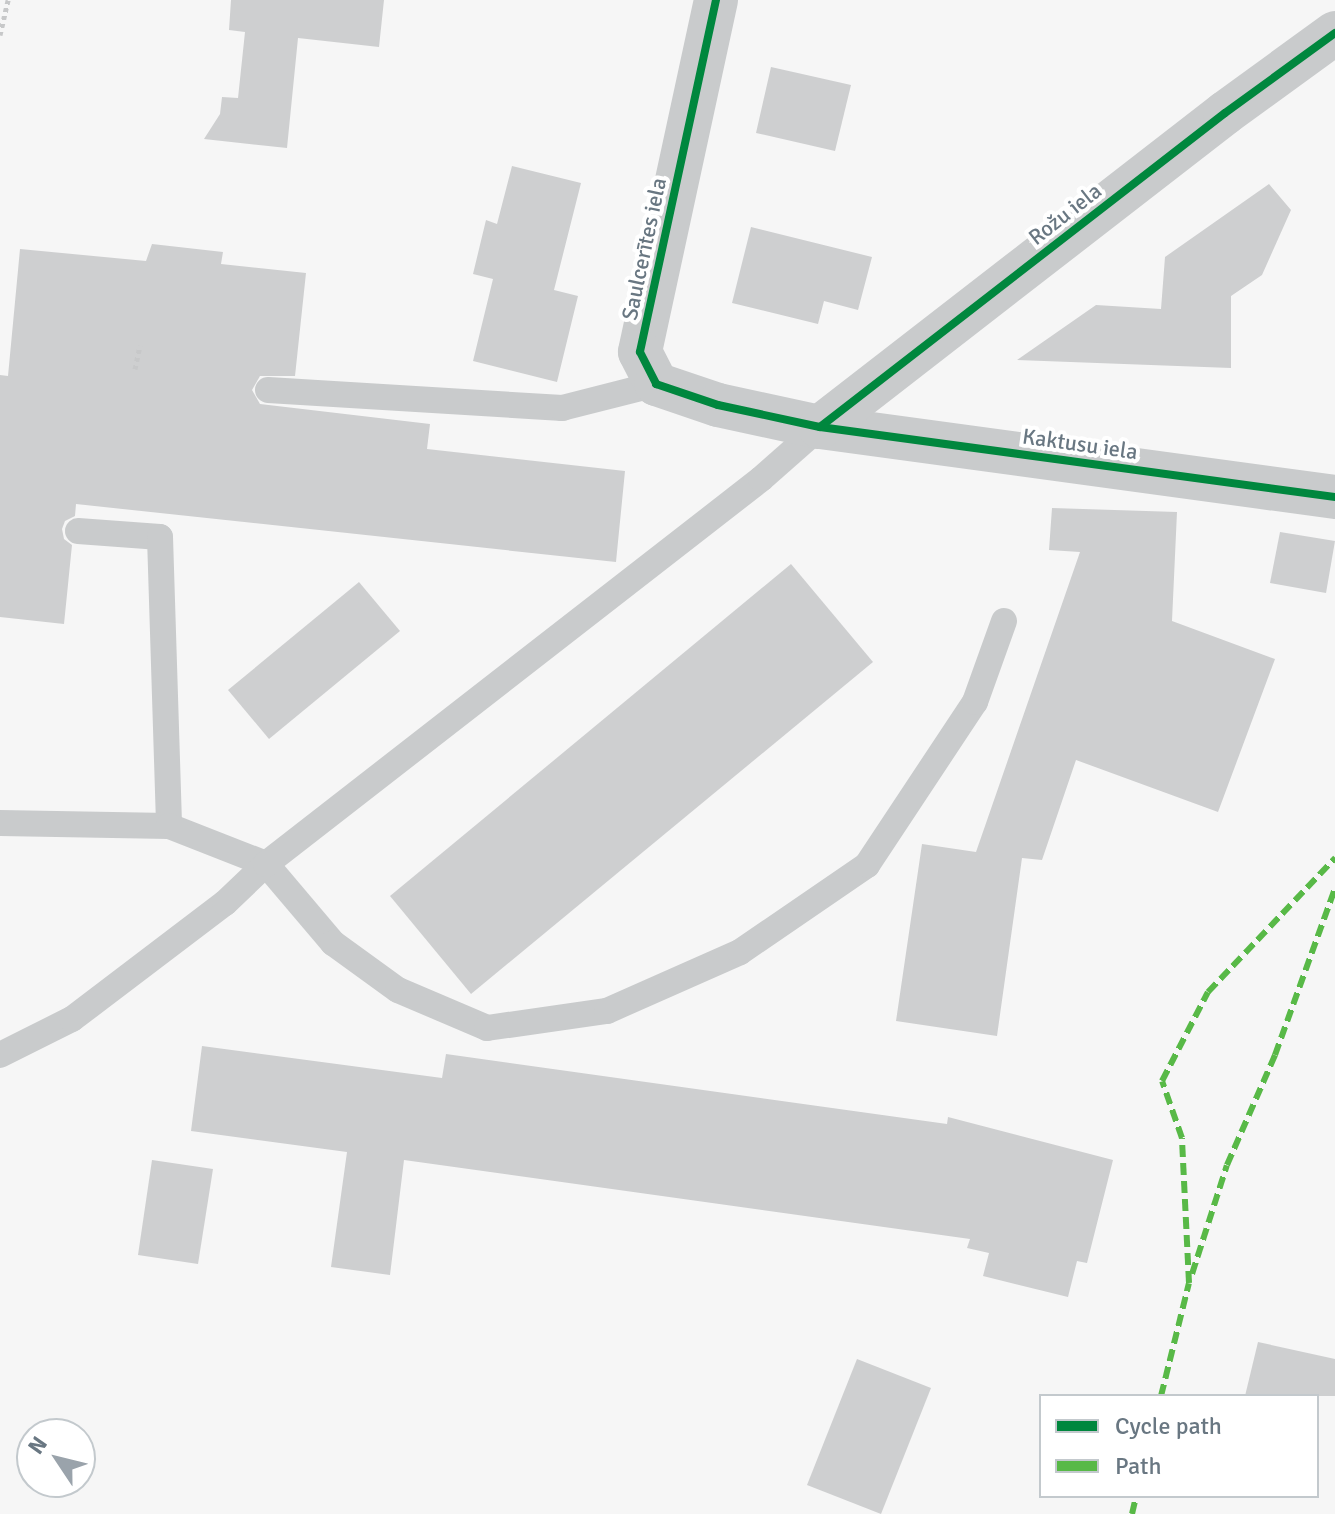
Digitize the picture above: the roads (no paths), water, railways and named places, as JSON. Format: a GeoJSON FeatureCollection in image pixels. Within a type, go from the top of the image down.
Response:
{"type":"FeatureCollection","features":[{"type":"Feature","properties":{"kind":"street","name":"Saulcerītes iela"},"geometry":{"type":"LineString","coordinates":[[656,384],[640,352],[716,0]]}},
{"type":"Feature","properties":{"kind":"street","name":"Rožu iela"},"geometry":{"type":"LineString","coordinates":[[820,427],[1213,122],[1335,33]]}},
{"type":"Feature","properties":{"kind":"street"},"geometry":{"type":"LineString","coordinates":[[656,384],[718,405],[820,427]]}},
{"type":"Feature","properties":{"kind":"street","name":"Kaktusu iela"},"geometry":{"type":"LineString","coordinates":[[820,427],[1335,497]]}},
{"type":"Feature","properties":{"kind":"lane"},"geometry":{"type":"LineString","coordinates":[[268,390],[562,408],[656,384]]}},
{"type":"Feature","properties":{"kind":"lane"},"geometry":{"type":"LineString","coordinates":[[0,1055],[72,1019],[225,903],[266,864],[749,489],[820,427]]}},
{"type":"Feature","properties":{"kind":"lane"},"geometry":{"type":"LineString","coordinates":[[78,531],[160,537],[169,826]]}},
{"type":"Feature","properties":{"kind":"lane"},"geometry":{"type":"LineString","coordinates":[[0,823],[169,826],[266,864],[333,943],[398,990],[487,1028],[607,1011],[740,952],[867,865],[975,702],[1004,621]]}}]}
